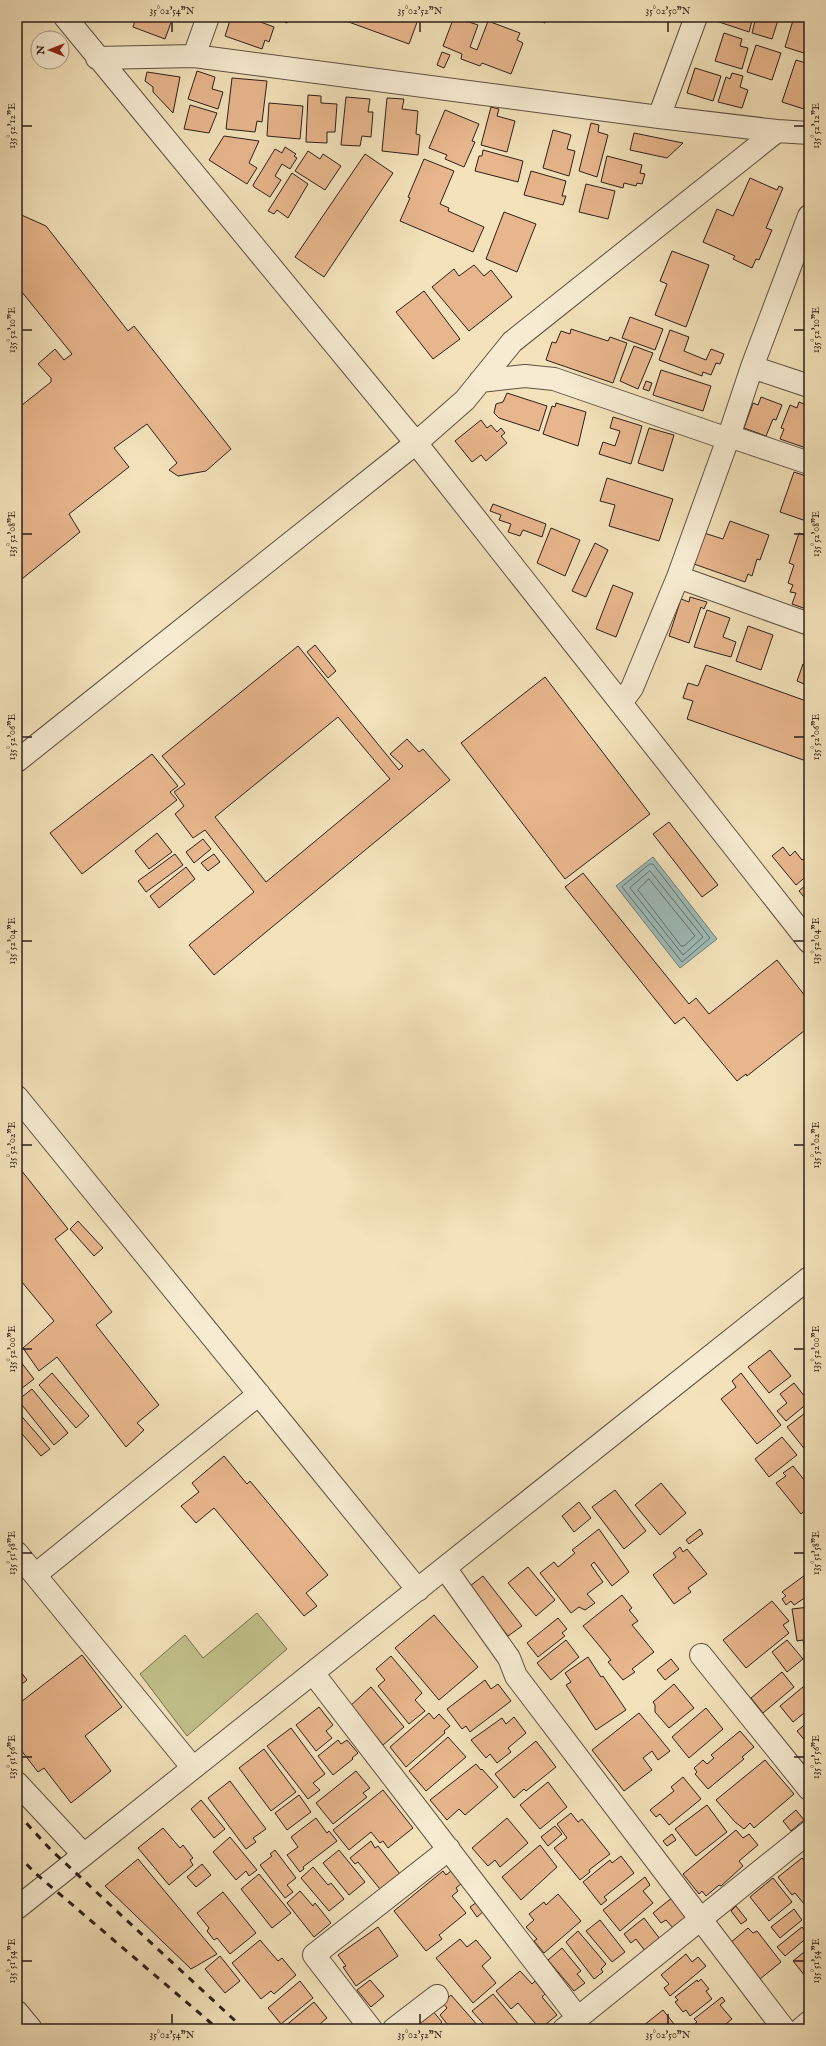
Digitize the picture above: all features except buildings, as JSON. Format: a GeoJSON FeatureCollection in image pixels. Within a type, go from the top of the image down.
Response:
{"type":"FeatureCollection","features":[{"type":"Feature","properties":{"kind":"street"},"geometry":{"type":"LineString","coordinates":[[64,17],[416,443],[809,942]]}},
{"type":"Feature","properties":{"kind":"street"},"geometry":{"type":"LineString","coordinates":[[194,56],[208,17]]}},
{"type":"Feature","properties":{"kind":"street"},"geometry":{"type":"LineString","coordinates":[[659,117],[696,17]]}},
{"type":"Feature","properties":{"kind":"street"},"geometry":{"type":"LineString","coordinates":[[97,58],[194,56],[659,117],[778,131],[809,132]]}},
{"type":"Feature","properties":{"kind":"street"},"geometry":{"type":"LineString","coordinates":[[17,761],[416,443],[465,400],[512,342],[778,131]]}},
{"type":"Feature","properties":{"kind":"street"},"geometry":{"type":"LineString","coordinates":[[621,703],[632,688],[678,577],[729,438],[752,367],[809,216]]}},
{"type":"Feature","properties":{"kind":"street"},"geometry":{"type":"LineString","coordinates":[[752,367],[809,386]]}},
{"type":"Feature","properties":{"kind":"street"},"geometry":{"type":"LineString","coordinates":[[480,381],[525,376],[554,379],[729,438],[809,463]]}},
{"type":"Feature","properties":{"kind":"street"},"geometry":{"type":"LineString","coordinates":[[678,577],[809,624]]}},
{"type":"Feature","properties":{"kind":"street"},"geometry":{"type":"LineString","coordinates":[[17,1097],[418,1590]]}},
{"type":"Feature","properties":{"kind":"street"},"geometry":{"type":"LineString","coordinates":[[17,1908],[809,1278]]}},
{"type":"Feature","properties":{"kind":"street"},"geometry":{"type":"LineString","coordinates":[[35,1575],[258,1394]]}},
{"type":"Feature","properties":{"kind":"street"},"geometry":{"type":"LineString","coordinates":[[17,1553],[193,1768]]}},
{"type":"Feature","properties":{"kind":"street"},"geometry":{"type":"LineString","coordinates":[[446,1568],[509,1658],[516,1676],[784,2029]]}},
{"type":"Feature","properties":{"kind":"street"},"geometry":{"type":"LineString","coordinates":[[701,1655],[809,1790]]}},
{"type":"Feature","properties":{"kind":"street"},"geometry":{"type":"LineString","coordinates":[[313,1673],[449,1849],[571,2023],[809,1832]]}},
{"type":"Feature","properties":{"kind":"street"},"geometry":{"type":"LineString","coordinates":[[17,1783],[84,1855]]}},
{"type":"Feature","properties":{"kind":"street"},"geometry":{"type":"LineString","coordinates":[[372,2029],[314,1955],[449,1849]]}},
{"type":"Feature","properties":{"kind":"street"},"geometry":{"type":"LineString","coordinates":[[394,2029],[437,1996]]}},
{"type":"Feature","properties":{"kind":"street"},"geometry":{"type":"LineString","coordinates":[[801,2029],[809,2022]]}},
{"type":"Feature","properties":{"kind":"shaded area"},"geometry":{"type":"Polygon","coordinates":[[[257,1613],[287,1649],[187,1736],[140,1674],[185,1635],[203,1658],[257,1613]]]}},
{"type":"Feature","properties":{"kind":"water"},"geometry":{"type":"Polygon","coordinates":[[[653,857],[717,939],[680,968],[616,886],[653,857]]]}},
{"type":"Feature","properties":{"kind":"railway"},"geometry":{"type":"LineString","coordinates":[[17,1813],[51,1850],[244,2029]]}},
{"type":"Feature","properties":{"kind":"railway"},"geometry":{"type":"LineString","coordinates":[[17,1854],[35,1873],[218,2029]]}}]}
